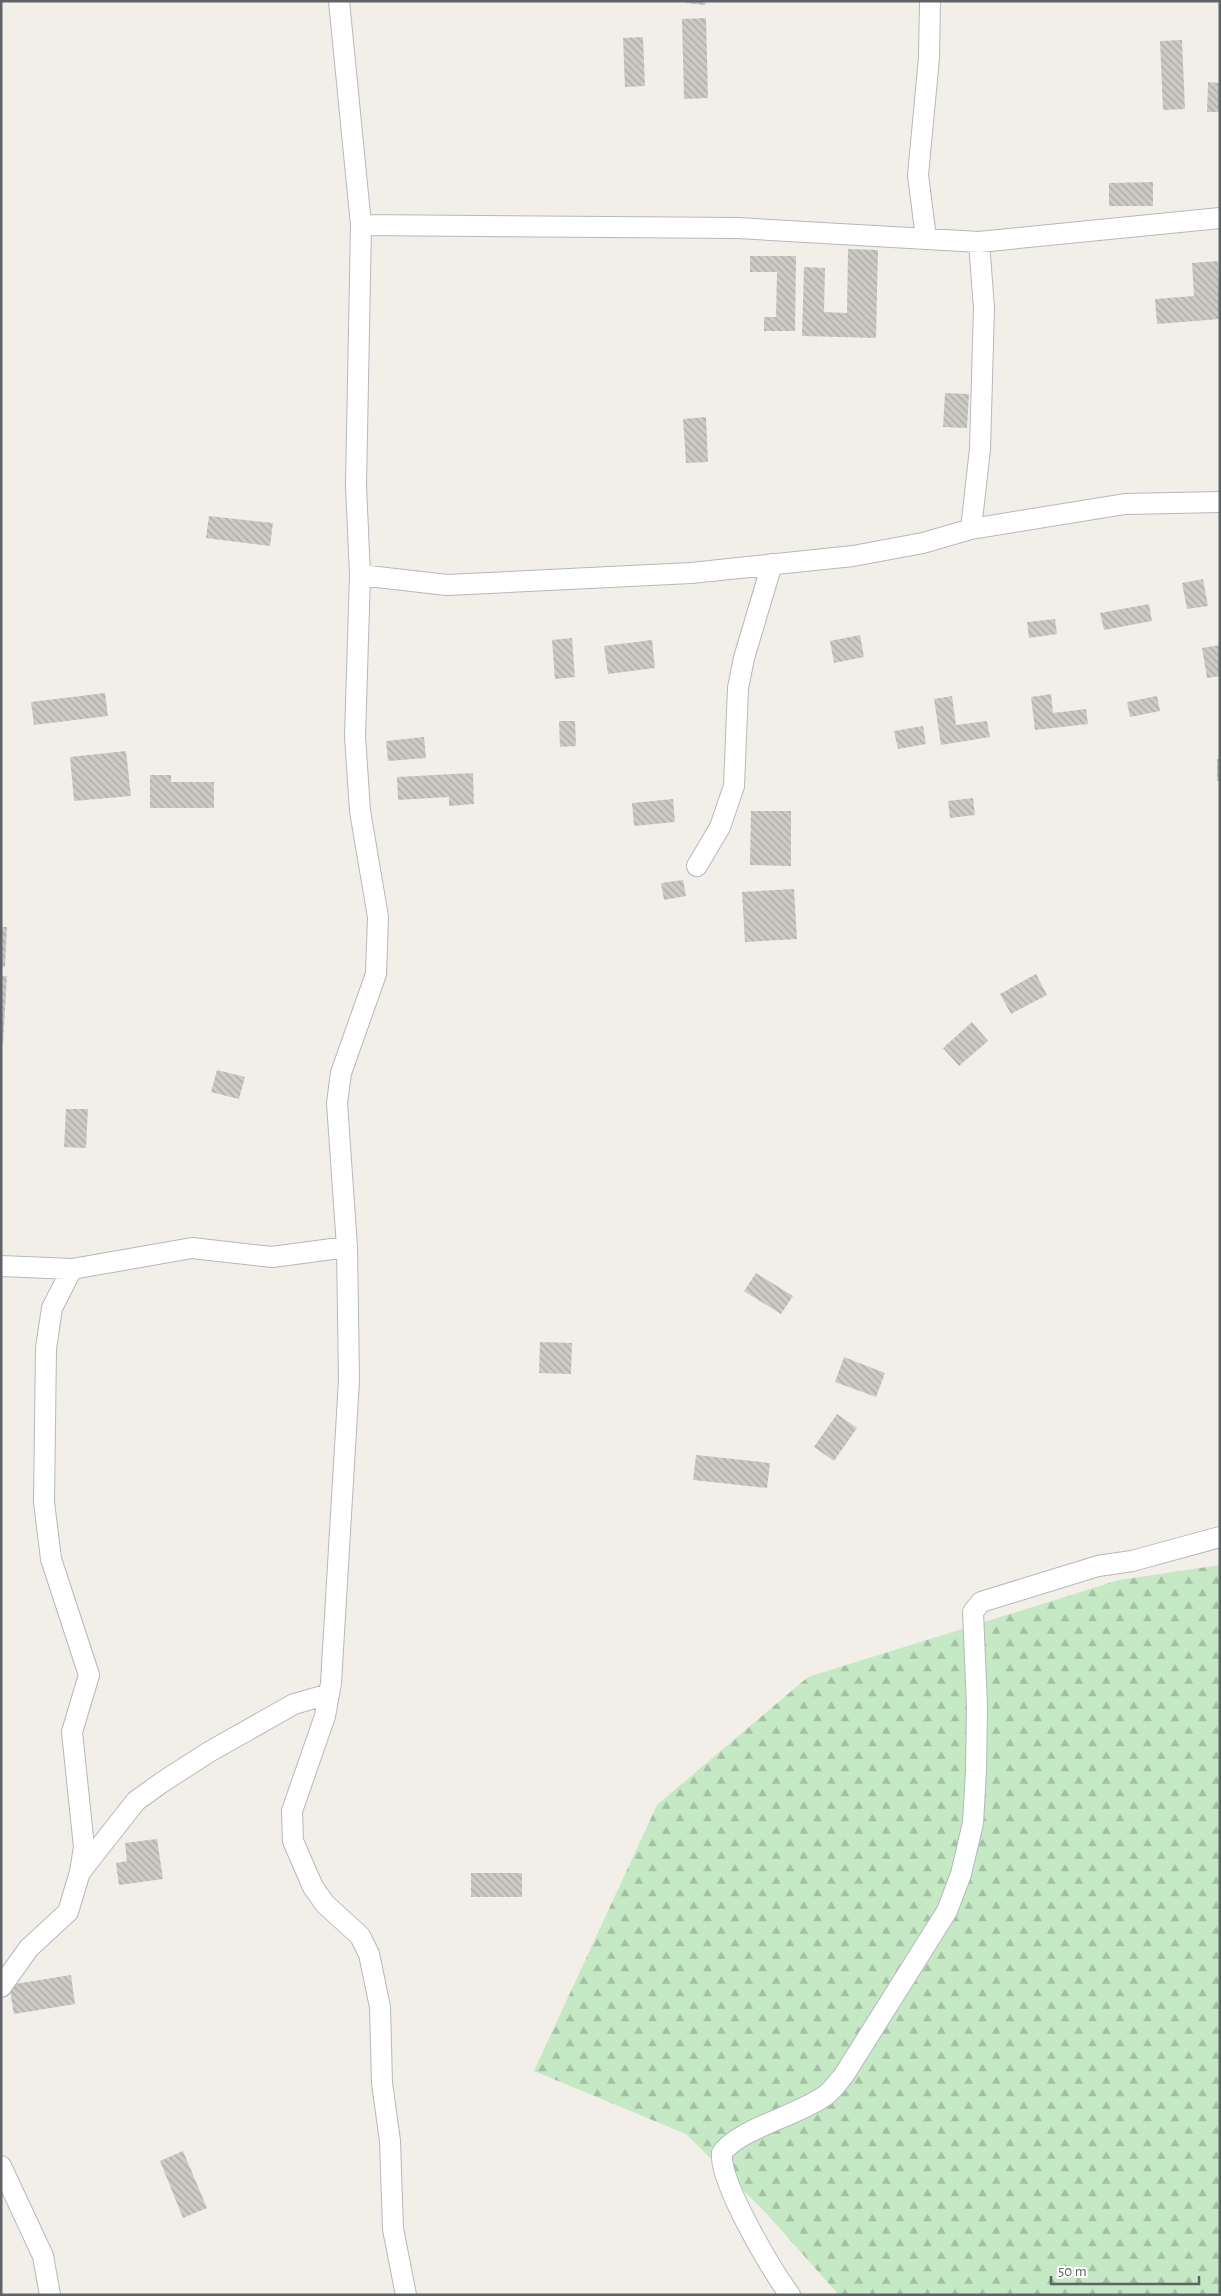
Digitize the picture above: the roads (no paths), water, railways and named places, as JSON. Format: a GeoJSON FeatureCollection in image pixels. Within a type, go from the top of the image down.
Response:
{"type":"FeatureCollection","features":[{"type":"Feature","properties":{"kind":"street"},"geometry":{"type":"LineString","coordinates":[[338,1],[361,225],[356,486],[360,575],[354,736],[360,811],[378,917],[376,974],[341,1073],[337,1103],[347,1247],[349,1380],[329,1694],[319,1734],[292,1811],[293,1841],[313,1887],[325,1904],[360,1936],[369,1954],[380,2008],[382,2083],[390,2141],[393,2229],[406,2295]]}},
{"type":"Feature","properties":{"kind":"street"},"geometry":{"type":"LineString","coordinates":[[926,238],[918,175],[929,58],[930,1]]}},
{"type":"Feature","properties":{"kind":"street"},"geometry":{"type":"LineString","coordinates":[[361,225],[738,228],[979,242],[1220,218]]}},
{"type":"Feature","properties":{"kind":"street"},"geometry":{"type":"LineString","coordinates":[[971,529],[980,449],[984,308],[979,242]]}},
{"type":"Feature","properties":{"kind":"street"},"geometry":{"type":"LineString","coordinates":[[360,575],[447,585],[690,573],[820,561],[890,551],[971,529],[1125,504],[1220,502]]}},
{"type":"Feature","properties":{"kind":"street"},"geometry":{"type":"LineString","coordinates":[[697,866],[720,827],[734,786],[738,688],[744,658],[772,564]]}},
{"type":"Feature","properties":{"kind":"street"},"geometry":{"type":"LineString","coordinates":[[1,1266],[72,1269],[192,1248],[272,1257],[347,1247]]}},
{"type":"Feature","properties":{"kind":"street"},"geometry":{"type":"LineString","coordinates":[[1,1987],[29,1948],[68,1912],[80,1872],[84,1847],[72,1732],[88,1676],[51,1559],[44,1502],[46,1348],[52,1308],[72,1269]]}},
{"type":"Feature","properties":{"kind":"street"},"geometry":{"type":"LineString","coordinates":[[790,2295],[774,2273],[730,2188],[721,2161],[722,2153],[726,2146],[734,2140],[826,2096],[844,2075],[947,1911],[961,1874],[973,1823],[977,1724],[973,1612],[975,1608],[981,1602],[1072,1573],[1098,1566],[1132,1561],[1220,1537]]}},
{"type":"Feature","properties":{"kind":"street"},"geometry":{"type":"LineString","coordinates":[[80,1872],[136,1801],[161,1782],[294,1704],[329,1694]]}},
{"type":"Feature","properties":{"kind":"street"},"geometry":{"type":"LineString","coordinates":[[1,2166],[43,2256],[50,2295]]}}]}
